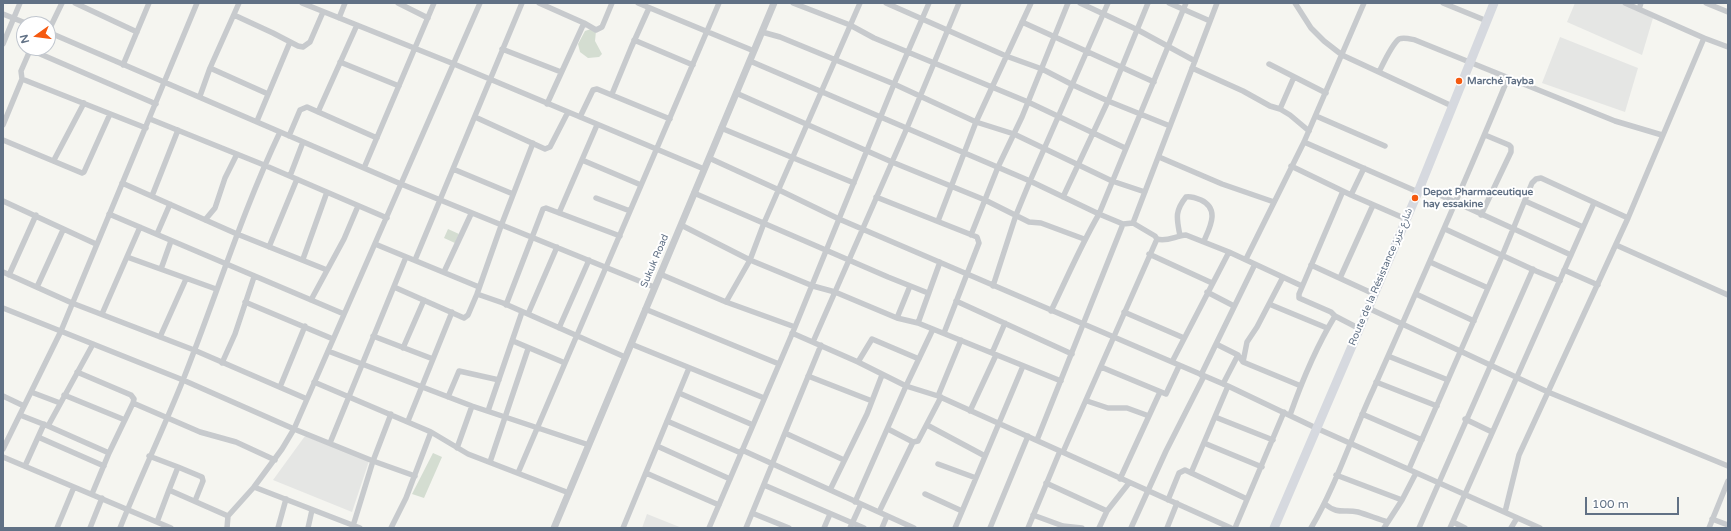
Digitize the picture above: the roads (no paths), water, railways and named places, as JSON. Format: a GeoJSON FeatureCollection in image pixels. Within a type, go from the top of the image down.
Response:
{"type":"FeatureCollection","features":[{"type":"Feature","properties":{"kind":"main road","name":"Route de la Résistance شارع عزيز"},"geometry":{"type":"LineString","coordinates":[[1274,528],[1419,189],[1494,3]]}},
{"type":"Feature","properties":{"kind":"street"},"geometry":{"type":"LineString","coordinates":[[3,44],[20,3]]}},
{"type":"Feature","properties":{"kind":"street"},"geometry":{"type":"LineString","coordinates":[[56,16],[62,3]]}},
{"type":"Feature","properties":{"kind":"street"},"geometry":{"type":"LineString","coordinates":[[75,3],[137,32]]}},
{"type":"Feature","properties":{"kind":"street"},"geometry":{"type":"LineString","coordinates":[[123,65],[149,3]]}},
{"type":"Feature","properties":{"kind":"street"},"geometry":{"type":"LineString","coordinates":[[3,449],[61,331],[197,3]]}},
{"type":"Feature","properties":{"kind":"street"},"geometry":{"type":"LineString","coordinates":[[200,96],[210,68],[239,3]]}},
{"type":"Feature","properties":{"kind":"street"},"geometry":{"type":"LineString","coordinates":[[339,18],[345,3]]}},
{"type":"Feature","properties":{"kind":"street"},"geometry":{"type":"LineString","coordinates":[[398,3],[428,18]]}},
{"type":"Feature","properties":{"kind":"street"},"geometry":{"type":"LineString","coordinates":[[364,168],[434,3]]}},
{"type":"Feature","properties":{"kind":"street"},"geometry":{"type":"LineString","coordinates":[[226,528],[228,516],[254,487],[275,460],[294,429],[480,3]]}},
{"type":"Feature","properties":{"kind":"street"},"geometry":{"type":"LineString","coordinates":[[415,260],[522,3]]}},
{"type":"Feature","properties":{"kind":"street"},"geometry":{"type":"LineString","coordinates":[[539,3],[596,30],[600,28],[612,3]]}},
{"type":"Feature","properties":{"kind":"street"},"geometry":{"type":"LineString","coordinates":[[638,3],[754,51]]}},
{"type":"Feature","properties":{"kind":"street"},"geometry":{"type":"LineString","coordinates":[[518,474],[719,3]]}},
{"type":"Feature","properties":{"kind":"street","name":"Sukuk Road"},"geometry":{"type":"LineString","coordinates":[[554,528],[774,3]]}},
{"type":"Feature","properties":{"kind":"street"},"geometry":{"type":"LineString","coordinates":[[793,3],[1028,102],[1125,148]]}},
{"type":"Feature","properties":{"kind":"street"},"geometry":{"type":"LineString","coordinates":[[726,302],[750,260],[792,157],[808,124],[860,3]]}},
{"type":"Feature","properties":{"kind":"street"},"geometry":{"type":"LineString","coordinates":[[886,3],[1006,56],[1042,69],[1072,86],[1170,126]]}},
{"type":"Feature","properties":{"kind":"street"},"geometry":{"type":"LineString","coordinates":[[709,528],[813,286],[894,84],[929,3]]}},
{"type":"Feature","properties":{"kind":"street"},"geometry":{"type":"LineString","coordinates":[[813,342],[864,229],[876,197],[921,96],[959,3]]}},
{"type":"Feature","properties":{"kind":"street"},"geometry":{"type":"LineString","coordinates":[[938,221],[976,122],[1031,3]]}},
{"type":"Feature","properties":{"kind":"street"},"geometry":{"type":"LineString","coordinates":[[971,235],[998,168],[1042,69],[1068,3]]}},
{"type":"Feature","properties":{"kind":"street"},"geometry":{"type":"LineString","coordinates":[[1080,3],[1138,30],[1195,61]]}},
{"type":"Feature","properties":{"kind":"street"},"geometry":{"type":"LineString","coordinates":[[993,286],[1016,215],[1108,3]]}},
{"type":"Feature","properties":{"kind":"street"},"geometry":{"type":"LineString","coordinates":[[1063,197],[1108,101],[1148,3]]}},
{"type":"Feature","properties":{"kind":"street"},"geometry":{"type":"LineString","coordinates":[[1169,3],[1210,21]]}},
{"type":"Feature","properties":{"kind":"street"},"geometry":{"type":"LineString","coordinates":[[1051,311],[1076,261],[1084,239],[1099,214],[1186,3]]}},
{"type":"Feature","properties":{"kind":"street"},"geometry":{"type":"LineString","coordinates":[[1132,223],[1159,157],[1216,3]]}},
{"type":"Feature","properties":{"kind":"street"},"geometry":{"type":"LineString","coordinates":[[1295,3],[1311,28],[1324,41],[1342,55],[1452,106]]}},
{"type":"Feature","properties":{"kind":"street"},"geometry":{"type":"LineString","coordinates":[[1246,259],[1316,116],[1364,3]]}},
{"type":"Feature","properties":{"kind":"street"},"geometry":{"type":"LineString","coordinates":[[1443,3],[1486,21]]}},
{"type":"Feature","properties":{"kind":"street"},"geometry":{"type":"LineString","coordinates":[[1625,3],[1728,47]]}},
{"type":"Feature","properties":{"kind":"street"},"geometry":{"type":"LineString","coordinates":[[1639,9],[1641,3]]}},
{"type":"Feature","properties":{"kind":"street"},"geometry":{"type":"LineString","coordinates":[[1706,3],[1728,12]]}},
{"type":"Feature","properties":{"kind":"street"},"geometry":{"type":"LineString","coordinates":[[305,4],[454,64],[704,170]]}},
{"type":"Feature","properties":{"kind":"street"},"geometry":{"type":"LineString","coordinates":[[612,94],[649,8]]}},
{"type":"Feature","properties":{"kind":"street"},"geometry":{"type":"LineString","coordinates":[[234,15],[298,46],[306,46],[310,42],[323,12]]}},
{"type":"Feature","properties":{"kind":"street"},"geometry":{"type":"LineString","coordinates":[[3,14],[16,19]]}},
{"type":"Feature","properties":{"kind":"street"},"geometry":{"type":"LineString","coordinates":[[1022,22],[1154,82]]}},
{"type":"Feature","properties":{"kind":"street"},"geometry":{"type":"LineString","coordinates":[[547,104],[584,23]]}},
{"type":"Feature","properties":{"kind":"street"},"geometry":{"type":"LineString","coordinates":[[318,112],[357,25]]}},
{"type":"Feature","properties":{"kind":"street"},"geometry":{"type":"LineString","coordinates":[[762,32],[780,37],[894,84],[976,122],[1014,134],[1112,181],[1145,192]]}},
{"type":"Feature","properties":{"kind":"street"},"geometry":{"type":"LineString","coordinates":[[56,36],[123,65],[200,96],[471,214],[654,287]]}},
{"type":"Feature","properties":{"kind":"street"},"geometry":{"type":"LineString","coordinates":[[1379,72],[1394,44],[1399,39],[1405,38],[1415,40],[1615,121],[1662,135]]}},
{"type":"Feature","properties":{"kind":"street"},"geometry":{"type":"LineString","coordinates":[[1505,512],[1519,455],[1628,218],[1704,38]]}},
{"type":"Feature","properties":{"kind":"street"},"geometry":{"type":"LineString","coordinates":[[634,40],[693,65]]}},
{"type":"Feature","properties":{"kind":"street"},"geometry":{"type":"LineString","coordinates":[[257,121],[290,42]]}},
{"type":"Feature","properties":{"kind":"street"},"geometry":{"type":"LineString","coordinates":[[502,49],[562,72]]}},
{"type":"Feature","properties":{"kind":"street"},"geometry":{"type":"LineString","coordinates":[[3,125],[22,79],[21,71],[28,56]]}},
{"type":"Feature","properties":{"kind":"street"},"geometry":{"type":"LineString","coordinates":[[47,56],[156,104]]}},
{"type":"Feature","properties":{"kind":"street"},"geometry":{"type":"LineString","coordinates":[[750,61],[1030,181],[1099,214],[1123,224],[1132,223],[1155,236],[1156,239],[1164,241],[1186,235],[1246,259],[1302,286]]}},
{"type":"Feature","properties":{"kind":"street"},"geometry":{"type":"LineString","coordinates":[[340,62],[399,86]]}},
{"type":"Feature","properties":{"kind":"street"},"geometry":{"type":"LineString","coordinates":[[1269,64],[1326,93]]}},
{"type":"Feature","properties":{"kind":"street"},"geometry":{"type":"LineString","coordinates":[[210,68],[268,94]]}},
{"type":"Feature","properties":{"kind":"street"},"geometry":{"type":"LineString","coordinates":[[1192,68],[1243,91],[1270,106],[1280,109],[1309,130]]}},
{"type":"Feature","properties":{"kind":"street"},"geometry":{"type":"LineString","coordinates":[[1280,109],[1294,77]]}},
{"type":"Feature","properties":{"kind":"street"},"geometry":{"type":"LineString","coordinates":[[1311,528],[1326,504],[1336,475],[1362,414],[1445,229],[1508,78]]}},
{"type":"Feature","properties":{"kind":"street"},"geometry":{"type":"LineString","coordinates":[[22,79],[146,128]]}},
{"type":"Feature","properties":{"kind":"street"},"geometry":{"type":"LineString","coordinates":[[580,117],[593,90],[599,89],[670,119]]}},
{"type":"Feature","properties":{"kind":"street"},"geometry":{"type":"LineString","coordinates":[[736,93],[892,162],[985,200],[1029,222],[1041,223],[1084,239]]}},
{"type":"Feature","properties":{"kind":"street"},"geometry":{"type":"LineString","coordinates":[[54,160],[84,103]]}},
{"type":"Feature","properties":{"kind":"street"},"geometry":{"type":"LineString","coordinates":[[289,136],[302,108],[307,107],[377,138]]}},
{"type":"Feature","properties":{"kind":"street"},"geometry":{"type":"LineString","coordinates":[[475,117],[547,149],[568,112]]}},
{"type":"Feature","properties":{"kind":"street"},"geometry":{"type":"LineString","coordinates":[[3,140],[54,160],[79,173],[84,172],[110,114]]}},
{"type":"Feature","properties":{"kind":"street"},"geometry":{"type":"LineString","coordinates":[[1316,116],[1385,146]]}},
{"type":"Feature","properties":{"kind":"street"},"geometry":{"type":"LineString","coordinates":[[150,119],[264,165],[387,218]]}},
{"type":"Feature","properties":{"kind":"street"},"geometry":{"type":"LineString","coordinates":[[559,213],[597,125]]}},
{"type":"Feature","properties":{"kind":"street"},"geometry":{"type":"LineString","coordinates":[[721,128],[854,183]]}},
{"type":"Feature","properties":{"kind":"street"},"geometry":{"type":"LineString","coordinates":[[152,196],[178,130]]}},
{"type":"Feature","properties":{"kind":"street"},"geometry":{"type":"LineString","coordinates":[[120,528],[149,456],[183,380],[237,234],[264,165],[280,132]]}},
{"type":"Feature","properties":{"kind":"street"},"geometry":{"type":"LineString","coordinates":[[1481,215],[1511,152],[1511,148],[1508,145],[1485,135]]}},
{"type":"Feature","properties":{"kind":"street"},"geometry":{"type":"LineString","coordinates":[[290,176],[303,142]]}},
{"type":"Feature","properties":{"kind":"street"},"geometry":{"type":"LineString","coordinates":[[1304,142],[1364,168],[1456,203],[1571,255]]}},
{"type":"Feature","properties":{"kind":"street"},"geometry":{"type":"LineString","coordinates":[[394,286],[464,318],[467,316],[477,294],[533,143]]}},
{"type":"Feature","properties":{"kind":"street"},"geometry":{"type":"LineString","coordinates":[[205,220],[215,208],[225,178],[237,154]]}},
{"type":"Feature","properties":{"kind":"street"},"geometry":{"type":"LineString","coordinates":[[1159,157],[1222,184],[1274,202]]}},
{"type":"Feature","properties":{"kind":"street"},"geometry":{"type":"LineString","coordinates":[[708,158],[839,219],[1225,385],[1316,428],[1540,528]]}},
{"type":"Feature","properties":{"kind":"street"},"geometry":{"type":"LineString","coordinates":[[582,160],[641,185]]}},
{"type":"Feature","properties":{"kind":"street"},"geometry":{"type":"LineString","coordinates":[[1291,166],[1351,195],[1406,219]]}},
{"type":"Feature","properties":{"kind":"street"},"geometry":{"type":"LineString","coordinates":[[1351,195],[1364,168]]}},
{"type":"Feature","properties":{"kind":"street"},"geometry":{"type":"LineString","coordinates":[[453,169],[513,194]]}},
{"type":"Feature","properties":{"kind":"street"},"geometry":{"type":"LineString","coordinates":[[1409,469],[1514,229],[1532,183],[1536,179],[1541,178],[1628,218]]}},
{"type":"Feature","properties":{"kind":"street"},"geometry":{"type":"LineString","coordinates":[[270,247],[297,179]]}},
{"type":"Feature","properties":{"kind":"street"},"geometry":{"type":"LineString","coordinates":[[122,183],[237,234],[303,259],[327,270]]}},
{"type":"Feature","properties":{"kind":"street"},"geometry":{"type":"LineString","coordinates":[[1343,191],[1299,296],[1300,300],[1331,312],[1334,316],[1360,329]]}},
{"type":"Feature","properties":{"kind":"street"},"geometry":{"type":"LineString","coordinates":[[303,259],[327,192]]}},
{"type":"Feature","properties":{"kind":"street"},"geometry":{"type":"LineString","coordinates":[[694,193],[928,293]]}},
{"type":"Feature","properties":{"kind":"street"},"geometry":{"type":"LineString","coordinates":[[1180,236],[1176,217],[1184,199],[1190,196],[1203,201],[1213,212],[1213,218],[1204,241]]}},
{"type":"Feature","properties":{"kind":"street"},"geometry":{"type":"LineString","coordinates":[[876,197],[977,237],[979,243],[944,334]]}},
{"type":"Feature","properties":{"kind":"street"},"geometry":{"type":"LineString","coordinates":[[596,198],[630,211]]}},
{"type":"Feature","properties":{"kind":"street"},"geometry":{"type":"LineString","coordinates":[[1525,201],[1583,227]]}},
{"type":"Feature","properties":{"kind":"street"},"geometry":{"type":"LineString","coordinates":[[4,203],[36,215],[63,230],[96,244]]}},
{"type":"Feature","properties":{"kind":"street"},"geometry":{"type":"LineString","coordinates":[[1465,528],[1451,525],[1594,203]]}},
{"type":"Feature","properties":{"kind":"street"},"geometry":{"type":"LineString","coordinates":[[157,234],[170,204]]}},
{"type":"Feature","properties":{"kind":"street"},"geometry":{"type":"LineString","coordinates":[[1340,278],[1373,205]]}},
{"type":"Feature","properties":{"kind":"street"},"geometry":{"type":"LineString","coordinates":[[311,300],[344,239],[358,206]]}},
{"type":"Feature","properties":{"kind":"street"},"geometry":{"type":"LineString","coordinates":[[506,304],[544,208],[620,236]]}},
{"type":"Feature","properties":{"kind":"street"},"geometry":{"type":"LineString","coordinates":[[109,214],[344,314]]}},
{"type":"Feature","properties":{"kind":"street"},"geometry":{"type":"LineString","coordinates":[[444,272],[471,214]]}},
{"type":"Feature","properties":{"kind":"street"},"geometry":{"type":"LineString","coordinates":[[9,275],[36,215]]}},
{"type":"Feature","properties":{"kind":"street"},"geometry":{"type":"LineString","coordinates":[[1037,440],[1123,224]]}},
{"type":"Feature","properties":{"kind":"street"},"geometry":{"type":"LineString","coordinates":[[681,225],[750,260],[813,286],[836,292],[897,318],[918,323],[1061,381]]}},
{"type":"Feature","properties":{"kind":"street"},"geometry":{"type":"LineString","coordinates":[[102,314],[140,227]]}},
{"type":"Feature","properties":{"kind":"street"},"geometry":{"type":"LineString","coordinates":[[1445,229],[1502,256],[1560,280]]}},
{"type":"Feature","properties":{"kind":"street"},"geometry":{"type":"LineString","coordinates":[[36,287],[63,230]]}},
{"type":"Feature","properties":{"kind":"street"},"geometry":{"type":"LineString","coordinates":[[1028,528],[1046,483],[1087,401],[1156,239]]}},
{"type":"Feature","properties":{"kind":"street"},"geometry":{"type":"LineString","coordinates":[[161,269],[171,241]]}},
{"type":"Feature","properties":{"kind":"street"},"geometry":{"type":"LineString","coordinates":[[375,244],[479,287]]}},
{"type":"Feature","properties":{"kind":"street"},"geometry":{"type":"LineString","coordinates":[[1616,245],[1728,295]]}},
{"type":"Feature","properties":{"kind":"street"},"geometry":{"type":"LineString","coordinates":[[528,314],[557,248]]}},
{"type":"Feature","properties":{"kind":"street"},"geometry":{"type":"LineString","coordinates":[[1172,362],[1229,252]]}},
{"type":"Feature","properties":{"kind":"street"},"geometry":{"type":"LineString","coordinates":[[1149,254],[1212,283]]}},
{"type":"Feature","properties":{"kind":"street"},"geometry":{"type":"LineString","coordinates":[[127,257],[216,289]]}},
{"type":"Feature","properties":{"kind":"street"},"geometry":{"type":"LineString","coordinates":[[330,443],[406,257]]}},
{"type":"Feature","properties":{"kind":"street"},"geometry":{"type":"LineString","coordinates":[[559,328],[589,260]]}},
{"type":"Feature","properties":{"kind":"street"},"geometry":{"type":"LineString","coordinates":[[918,323],[940,262]]}},
{"type":"Feature","properties":{"kind":"street"},"geometry":{"type":"LineString","coordinates":[[1430,262],[1488,288]]}},
{"type":"Feature","properties":{"kind":"street"},"geometry":{"type":"LineString","coordinates":[[1131,528],[1216,344],[1255,264]]}},
{"type":"Feature","properties":{"kind":"street"},"geometry":{"type":"LineString","coordinates":[[1311,265],[1374,294]]}},
{"type":"Feature","properties":{"kind":"street"},"geometry":{"type":"LineString","coordinates":[[1419,528],[1465,419],[1533,269]]}},
{"type":"Feature","properties":{"kind":"street"},"geometry":{"type":"LineString","coordinates":[[1564,270],[1598,285]]}},
{"type":"Feature","properties":{"kind":"street"},"geometry":{"type":"LineString","coordinates":[[3,272],[72,303],[194,350],[307,398]]}},
{"type":"Feature","properties":{"kind":"street"},"geometry":{"type":"LineString","coordinates":[[660,274],[726,302],[795,327]]}},
{"type":"Feature","properties":{"kind":"street"},"geometry":{"type":"LineString","coordinates":[[222,363],[235,334],[254,277]]}},
{"type":"Feature","properties":{"kind":"street"},"geometry":{"type":"LineString","coordinates":[[1243,362],[1247,342],[1283,277]]}},
{"type":"Feature","properties":{"kind":"street"},"geometry":{"type":"LineString","coordinates":[[160,337],[186,279]]}},
{"type":"Feature","properties":{"kind":"street"},"geometry":{"type":"LineString","coordinates":[[897,318],[910,286]]}},
{"type":"Feature","properties":{"kind":"street"},"geometry":{"type":"LineString","coordinates":[[1207,292],[1234,306]]}},
{"type":"Feature","properties":{"kind":"street"},"geometry":{"type":"LineString","coordinates":[[477,294],[506,304],[626,357]]}},
{"type":"Feature","properties":{"kind":"street"},"geometry":{"type":"LineString","coordinates":[[1416,294],[1474,321]]}},
{"type":"Feature","properties":{"kind":"street"},"geometry":{"type":"LineString","coordinates":[[403,348],[424,300]]}},
{"type":"Feature","properties":{"kind":"street"},"geometry":{"type":"LineString","coordinates":[[956,301],[1072,354]]}},
{"type":"Feature","properties":{"kind":"street"},"geometry":{"type":"LineString","coordinates":[[245,302],[333,339]]}},
{"type":"Feature","properties":{"kind":"street"},"geometry":{"type":"LineString","coordinates":[[1269,304],[1327,328]]}},
{"type":"Feature","properties":{"kind":"street"},"geometry":{"type":"LineString","coordinates":[[3,308],[183,380],[294,429],[373,461],[415,476]]}},
{"type":"Feature","properties":{"kind":"street"},"geometry":{"type":"LineString","coordinates":[[1368,308],[1403,323],[1548,392],[1728,466]]}},
{"type":"Feature","properties":{"kind":"street"},"geometry":{"type":"LineString","coordinates":[[645,310],[779,364]]}},
{"type":"Feature","properties":{"kind":"street"},"geometry":{"type":"LineString","coordinates":[[408,421],[452,312]]}},
{"type":"Feature","properties":{"kind":"street"},"geometry":{"type":"LineString","coordinates":[[488,411],[522,312]]}},
{"type":"Feature","properties":{"kind":"street"},"geometry":{"type":"LineString","coordinates":[[1124,312],[1184,338]]}},
{"type":"Feature","properties":{"kind":"street"},"geometry":{"type":"LineString","coordinates":[[1290,415],[1301,386],[1327,328],[1334,316]]}},
{"type":"Feature","properties":{"kind":"street"},"geometry":{"type":"LineString","coordinates":[[970,411],[994,354],[1005,323]]}},
{"type":"Feature","properties":{"kind":"street"},"geometry":{"type":"LineString","coordinates":[[280,387],[305,326]]}},
{"type":"Feature","properties":{"kind":"street"},"geometry":{"type":"LineString","coordinates":[[851,526],[858,503],[888,429],[906,386],[933,329]]}},
{"type":"Feature","properties":{"kind":"street"},"geometry":{"type":"LineString","coordinates":[[792,333],[858,362],[906,386],[939,397],[999,423],[1231,528]]}},
{"type":"Feature","properties":{"kind":"street"},"geometry":{"type":"LineString","coordinates":[[373,336],[433,359]]}},
{"type":"Feature","properties":{"kind":"street"},"geometry":{"type":"LineString","coordinates":[[858,362],[872,339],[919,359]]}},
{"type":"Feature","properties":{"kind":"street"},"geometry":{"type":"LineString","coordinates":[[879,512],[913,442],[920,439],[927,425],[961,340]]}},
{"type":"Feature","properties":{"kind":"street"},"geometry":{"type":"LineString","coordinates":[[513,341],[528,349],[565,363]]}},
{"type":"Feature","properties":{"kind":"street"},"geometry":{"type":"LineString","coordinates":[[25,466],[38,437],[60,403],[93,344]]}},
{"type":"Feature","properties":{"kind":"street"},"geometry":{"type":"LineString","coordinates":[[631,344],[764,398]]}},
{"type":"Feature","properties":{"kind":"street"},"geometry":{"type":"LineString","coordinates":[[1216,344],[1238,355],[1243,362],[1301,386]]}},
{"type":"Feature","properties":{"kind":"street"},"geometry":{"type":"LineString","coordinates":[[746,528],[821,345]]}},
{"type":"Feature","properties":{"kind":"street"},"geometry":{"type":"LineString","coordinates":[[490,462],[528,349]]}},
{"type":"Feature","properties":{"kind":"street"},"geometry":{"type":"LineString","coordinates":[[328,351],[472,406],[589,445]]}},
{"type":"Feature","properties":{"kind":"street"},"geometry":{"type":"LineString","coordinates":[[1191,473],[1215,417],[1225,385],[1238,355]]}},
{"type":"Feature","properties":{"kind":"street"},"geometry":{"type":"LineString","coordinates":[[1388,356],[1448,380]]}},
{"type":"Feature","properties":{"kind":"street"},"geometry":{"type":"LineString","coordinates":[[955,528],[1023,366]]}},
{"type":"Feature","properties":{"kind":"street"},"geometry":{"type":"LineString","coordinates":[[1102,366],[1164,394],[1167,392],[1179,366]]}},
{"type":"Feature","properties":{"kind":"street"},"geometry":{"type":"LineString","coordinates":[[624,528],[689,368]]}},
{"type":"Feature","properties":{"kind":"street"},"geometry":{"type":"LineString","coordinates":[[448,397],[459,371],[499,380]]}},
{"type":"Feature","properties":{"kind":"street"},"geometry":{"type":"LineString","coordinates":[[77,372],[131,395],[134,399],[92,494]]}},
{"type":"Feature","properties":{"kind":"street"},"geometry":{"type":"LineString","coordinates":[[830,490],[872,401],[882,375]]}},
{"type":"Feature","properties":{"kind":"street"},"geometry":{"type":"LineString","coordinates":[[808,376],[872,401]]}},
{"type":"Feature","properties":{"kind":"street"},"geometry":{"type":"LineString","coordinates":[[314,382],[408,421],[431,432],[457,448],[518,474],[569,493]]}},
{"type":"Feature","properties":{"kind":"street"},"geometry":{"type":"LineString","coordinates":[[1376,382],[1437,406]]}},
{"type":"Feature","properties":{"kind":"street"},"geometry":{"type":"LineString","coordinates":[[31,392],[60,403]]}},
{"type":"Feature","properties":{"kind":"street"},"geometry":{"type":"LineString","coordinates":[[1120,479],[1160,392]]}},
{"type":"Feature","properties":{"kind":"street"},"geometry":{"type":"LineString","coordinates":[[679,393],[753,425]]}},
{"type":"Feature","properties":{"kind":"street"},"geometry":{"type":"LineString","coordinates":[[3,396],[24,406]]}},
{"type":"Feature","properties":{"kind":"street"},"geometry":{"type":"LineString","coordinates":[[64,396],[125,420]]}},
{"type":"Feature","properties":{"kind":"street"},"geometry":{"type":"LineString","coordinates":[[1087,401],[1108,408],[1126,408],[1149,416]]}},
{"type":"Feature","properties":{"kind":"street"},"geometry":{"type":"LineString","coordinates":[[133,403],[205,434],[222,437],[236,442],[275,460]]}},
{"type":"Feature","properties":{"kind":"street"},"geometry":{"type":"LineString","coordinates":[[457,448],[472,406]]}},
{"type":"Feature","properties":{"kind":"street"},"geometry":{"type":"LineString","coordinates":[[1235,528],[1284,412]]}},
{"type":"Feature","properties":{"kind":"street"},"geometry":{"type":"LineString","coordinates":[[354,526],[373,461],[391,414]]}},
{"type":"Feature","properties":{"kind":"street"},"geometry":{"type":"LineString","coordinates":[[1362,414],[1422,440]]}},
{"type":"Feature","properties":{"kind":"street"},"geometry":{"type":"LineString","coordinates":[[20,415],[109,453]]}},
{"type":"Feature","properties":{"kind":"street"},"geometry":{"type":"LineString","coordinates":[[1215,417],[1273,440]]}},
{"type":"Feature","properties":{"kind":"street"},"geometry":{"type":"LineString","coordinates":[[1465,419],[1492,432]]}},
{"type":"Feature","properties":{"kind":"street"},"geometry":{"type":"LineString","coordinates":[[667,421],[742,451],[914,528]]}},
{"type":"Feature","properties":{"kind":"street"},"geometry":{"type":"LineString","coordinates":[[927,425],[985,456]]}},
{"type":"Feature","properties":{"kind":"street"},"geometry":{"type":"LineString","coordinates":[[888,429],[913,442]]}},
{"type":"Feature","properties":{"kind":"street"},"geometry":{"type":"LineString","coordinates":[[391,528],[406,498],[431,432]]}},
{"type":"Feature","properties":{"kind":"street"},"geometry":{"type":"LineString","coordinates":[[785,433],[844,460]]}},
{"type":"Feature","properties":{"kind":"street"},"geometry":{"type":"LineString","coordinates":[[990,528],[1028,436]]}},
{"type":"Feature","properties":{"kind":"street"},"geometry":{"type":"LineString","coordinates":[[38,437],[104,466]]}},
{"type":"Feature","properties":{"kind":"street"},"geometry":{"type":"LineString","coordinates":[[1204,443],[1262,467]]}},
{"type":"Feature","properties":{"kind":"street"},"geometry":{"type":"LineString","coordinates":[[657,446],[730,479]]}},
{"type":"Feature","properties":{"kind":"street"},"geometry":{"type":"LineString","coordinates":[[149,456],[202,477],[203,480],[195,501]]}},
{"type":"Feature","properties":{"kind":"street"},"geometry":{"type":"LineString","coordinates":[[3,457],[128,508],[164,527],[171,528]]}},
{"type":"Feature","properties":{"kind":"street"},"geometry":{"type":"LineString","coordinates":[[938,464],[976,478]]}},
{"type":"Feature","properties":{"kind":"street"},"geometry":{"type":"LineString","coordinates":[[157,522],[178,467]]}},
{"type":"Feature","properties":{"kind":"street"},"geometry":{"type":"LineString","coordinates":[[1168,500],[1179,473],[1185,470],[1248,499]]}},
{"type":"Feature","properties":{"kind":"street"},"geometry":{"type":"LineString","coordinates":[[1384,528],[1402,500],[1416,472]]}},
{"type":"Feature","properties":{"kind":"street"},"geometry":{"type":"LineString","coordinates":[[646,474],[718,505]]}},
{"type":"Feature","properties":{"kind":"street"},"geometry":{"type":"LineString","coordinates":[[1336,475],[1402,500]]}},
{"type":"Feature","properties":{"kind":"street"},"geometry":{"type":"LineString","coordinates":[[1709,528],[1712,519],[1726,494],[1728,481]]}},
{"type":"Feature","properties":{"kind":"street"},"geometry":{"type":"LineString","coordinates":[[1046,483],[1107,511]]}},
{"type":"Feature","properties":{"kind":"street"},"geometry":{"type":"LineString","coordinates":[[1099,528],[1107,511],[1129,483]]}},
{"type":"Feature","properties":{"kind":"street"},"geometry":{"type":"LineString","coordinates":[[764,485],[830,514],[851,526],[864,528]]}},
{"type":"Feature","properties":{"kind":"street"},"geometry":{"type":"LineString","coordinates":[[57,528],[74,487]]}},
{"type":"Feature","properties":{"kind":"street"},"geometry":{"type":"LineString","coordinates":[[254,487],[360,528]]}},
{"type":"Feature","properties":{"kind":"street"},"geometry":{"type":"LineString","coordinates":[[169,490],[228,516]]}},
{"type":"Feature","properties":{"kind":"street"},"geometry":{"type":"LineString","coordinates":[[925,494],[962,511]]}},
{"type":"Feature","properties":{"kind":"street"},"geometry":{"type":"LineString","coordinates":[[90,528],[102,498]]}},
{"type":"Feature","properties":{"kind":"street"},"geometry":{"type":"LineString","coordinates":[[278,528],[286,500]]}},
{"type":"Feature","properties":{"kind":"street"},"geometry":{"type":"LineString","coordinates":[[1167,528],[1176,504]]}},
{"type":"Feature","properties":{"kind":"street"},"geometry":{"type":"LineString","coordinates":[[1326,504],[1332,510],[1338,512],[1357,512],[1388,522]]}},
{"type":"Feature","properties":{"kind":"street"},"geometry":{"type":"LineString","coordinates":[[308,528],[312,510]]}},
{"type":"Feature","properties":{"kind":"street"},"geometry":{"type":"LineString","coordinates":[[752,513],[789,528]]}},
{"type":"Feature","properties":{"kind":"street"},"geometry":{"type":"LineString","coordinates":[[824,528],[830,514]]}},
{"type":"Feature","properties":{"kind":"street"},"geometry":{"type":"LineString","coordinates":[[1033,515],[1063,526],[1082,528]]}},
{"type":"Feature","properties":{"kind":"street"},"geometry":{"type":"LineString","coordinates":[[882,528],[887,516]]}},
{"type":"Feature","properties":{"kind":"street"},"geometry":{"type":"LineString","coordinates":[[1511,528],[1517,518]]}},
{"type":"Feature","properties":{"kind":"street"},"geometry":{"type":"LineString","coordinates":[[1712,519],[1728,525]]}},
{"type":"Feature","properties":{"kind":"place","name":"Marché Tayba"},"geometry":{"type":"Point","coordinates":[1459,81]}},
{"type":"Feature","properties":{"kind":"place","name":"Depot Pharmaceutique hay essakine"},"geometry":{"type":"Point","coordinates":[1415,198]}}]}
